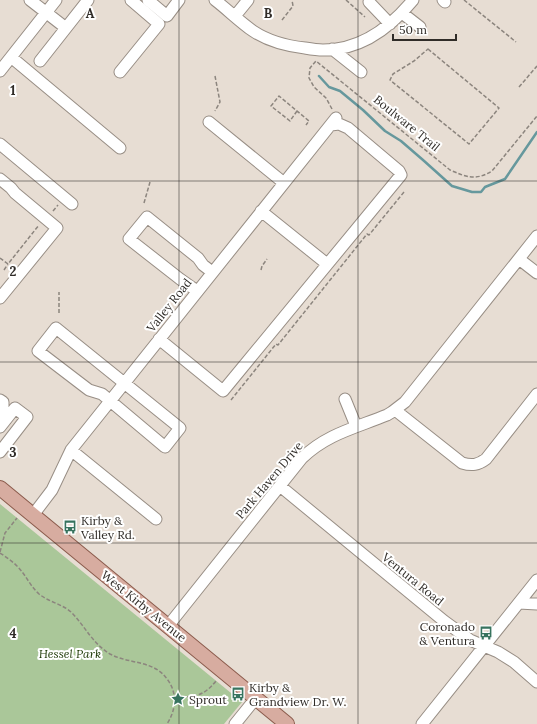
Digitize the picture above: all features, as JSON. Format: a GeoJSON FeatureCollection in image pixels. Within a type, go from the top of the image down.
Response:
{"type":"FeatureCollection","features":[{"type":"Feature","properties":{"kind":"main road","name":"West Kirby Avenue"},"geometry":{"type":"LineString","coordinates":[[0,488],[287,724]]}},
{"type":"Feature","properties":{"kind":"street"},"geometry":{"type":"LineString","coordinates":[[30,0],[66,28]]}},
{"type":"Feature","properties":{"kind":"street"},"geometry":{"type":"LineString","coordinates":[[0,71],[56,0]]}},
{"type":"Feature","properties":{"kind":"street"},"geometry":{"type":"LineString","coordinates":[[40,61],[88,0]]}},
{"type":"Feature","properties":{"kind":"street"},"geometry":{"type":"LineString","coordinates":[[120,72],[159,24],[132,0]]}},
{"type":"Feature","properties":{"kind":"street"},"geometry":{"type":"LineString","coordinates":[[148,0],[167,16],[179,0]]}},
{"type":"Feature","properties":{"kind":"street"},"geometry":{"type":"LineString","coordinates":[[216,0],[254,31],[280,44],[323,50],[351,46],[377,34],[402,13],[413,0]]}},
{"type":"Feature","properties":{"kind":"street"},"geometry":{"type":"LineString","coordinates":[[235,16],[248,0]]}},
{"type":"Feature","properties":{"kind":"street"},"geometry":{"type":"LineString","coordinates":[[369,2],[390,24]]}},
{"type":"Feature","properties":{"kind":"street"},"geometry":{"type":"LineString","coordinates":[[402,13],[420,27]]}},
{"type":"Feature","properties":{"kind":"street"},"geometry":{"type":"LineString","coordinates":[[332,49],[361,72]]}},
{"type":"Feature","properties":{"kind":"street"},"geometry":{"type":"LineString","coordinates":[[11,57],[120,148]]}},
{"type":"Feature","properties":{"kind":"street"},"geometry":{"type":"LineString","coordinates":[[209,122],[284,182]]}},
{"type":"Feature","properties":{"kind":"street"},"geometry":{"type":"LineString","coordinates":[[159,339],[223,391],[401,175],[399,171],[348,128],[333,122]]}},
{"type":"Feature","properties":{"kind":"street","name":"Valley Road"},"geometry":{"type":"LineString","coordinates":[[33,515],[52,490],[71,450],[333,122]]}},
{"type":"Feature","properties":{"kind":"street"},"geometry":{"type":"LineString","coordinates":[[0,144],[68,200]]}},
{"type":"Feature","properties":{"kind":"street"},"geometry":{"type":"LineString","coordinates":[[0,179],[44,221],[56,228],[0,298]]}},
{"type":"Feature","properties":{"kind":"street"},"geometry":{"type":"LineString","coordinates":[[261,211],[327,264]]}},
{"type":"Feature","properties":{"kind":"street"},"geometry":{"type":"LineString","coordinates":[[197,291],[129,239],[147,217],[198,258],[203,265],[212,272]]}},
{"type":"Feature","properties":{"kind":"street","name":"Park Haven Drive"},"geometry":{"type":"LineString","coordinates":[[168,626],[307,453],[334,435],[387,415],[405,402],[537,236]]}},
{"type":"Feature","properties":{"kind":"street"},"geometry":{"type":"LineString","coordinates":[[519,259],[537,273]]}},
{"type":"Feature","properties":{"kind":"street"},"geometry":{"type":"LineString","coordinates":[[56,328],[124,383],[180,428],[165,446],[102,394],[89,390],[38,350],[56,328]]}},
{"type":"Feature","properties":{"kind":"street"},"geometry":{"type":"LineString","coordinates":[[395,410],[462,464],[475,465],[486,459],[537,394]]}},
{"type":"Feature","properties":{"kind":"street"},"geometry":{"type":"LineString","coordinates":[[345,399],[356,426]]}},
{"type":"Feature","properties":{"kind":"street"},"geometry":{"type":"LineString","coordinates":[[0,400],[3,402],[3,408],[0,414]]}},
{"type":"Feature","properties":{"kind":"street"},"geometry":{"type":"LineString","coordinates":[[0,426],[15,408],[27,418],[0,452]]}},
{"type":"Feature","properties":{"kind":"street"},"geometry":{"type":"LineString","coordinates":[[71,450],[156,519]]}},
{"type":"Feature","properties":{"kind":"street","name":"Ventura Road"},"geometry":{"type":"LineString","coordinates":[[280,486],[444,621],[470,640],[498,652],[514,662],[537,682]]}},
{"type":"Feature","properties":{"kind":"street"},"geometry":{"type":"LineString","coordinates":[[422,724],[537,580]]}},
{"type":"Feature","properties":{"kind":"street"},"geometry":{"type":"LineString","coordinates":[[519,603],[537,604]]}},
{"type":"Feature","properties":{"kind":"street"},"geometry":{"type":"LineString","coordinates":[[235,724],[256,698]]}},
{"type":"Feature","properties":{"kind":"path"},"geometry":{"type":"LineString","coordinates":[[282,20],[293,6],[292,0]]}},
{"type":"Feature","properties":{"kind":"path"},"geometry":{"type":"LineString","coordinates":[[346,0],[365,17]]}},
{"type":"Feature","properties":{"kind":"path"},"geometry":{"type":"LineString","coordinates":[[464,0],[516,42]]}},
{"type":"Feature","properties":{"kind":"path"},"geometry":{"type":"LineString","coordinates":[[428,49],[499,108],[469,144],[390,80],[393,74],[414,61],[428,49]]}},
{"type":"Feature","properties":{"kind":"path","name":"Boulware Trail"},"geometry":{"type":"LineString","coordinates":[[333,122],[334,112],[326,98],[314,88],[309,78],[310,68],[316,61],[450,170],[469,177],[476,178],[492,171],[537,116]]}},
{"type":"Feature","properties":{"kind":"path"},"geometry":{"type":"LineString","coordinates":[[519,87],[537,66]]}},
{"type":"Feature","properties":{"kind":"path"},"geometry":{"type":"LineString","coordinates":[[215,76],[220,102],[215,111]]}},
{"type":"Feature","properties":{"kind":"path"},"geometry":{"type":"LineString","coordinates":[[297,111],[290,121],[271,106],[279,96],[297,111],[309,121],[306,125]]}},
{"type":"Feature","properties":{"kind":"path"},"geometry":{"type":"LineString","coordinates":[[144,203],[150,182]]}},
{"type":"Feature","properties":{"kind":"path"},"geometry":{"type":"LineString","coordinates":[[231,400],[276,344],[278,345],[367,234],[369,235],[404,192]]}},
{"type":"Feature","properties":{"kind":"path"},"geometry":{"type":"LineString","coordinates":[[4,270],[44,221],[68,200]]}},
{"type":"Feature","properties":{"kind":"path"},"geometry":{"type":"LineString","coordinates":[[0,258],[8,264]]}},
{"type":"Feature","properties":{"kind":"path"},"geometry":{"type":"LineString","coordinates":[[261,270],[267,259]]}},
{"type":"Feature","properties":{"kind":"path"},"geometry":{"type":"LineString","coordinates":[[59,292],[59,313]]}},
{"type":"Feature","properties":{"kind":"path"},"geometry":{"type":"LineString","coordinates":[[17,518],[5,533],[0,553],[17,566],[28,582],[40,595],[72,612],[92,638],[103,649],[117,657],[139,662],[161,672],[171,684],[175,697],[173,712],[167,724]]}},
{"type":"Feature","properties":{"kind":"path"},"geometry":{"type":"LineString","coordinates":[[175,697],[198,695],[208,690],[216,680]]}},
{"type":"Feature","properties":{"kind":"green space","name":"Hessel Park"},"geometry":{"type":"Polygon","coordinates":[[[0,504],[242,702],[224,724],[0,724],[0,504]]]}},
{"type":"Feature","properties":{"kind":"waterway"},"geometry":{"type":"LineString","coordinates":[[319,76],[329,87],[340,91],[385,131],[401,141],[452,186],[472,192],[481,192],[485,187],[505,179],[537,132]]}},
{"type":"Feature","properties":{"kind":"place","name":"Kirby & Valley Rd."},"geometry":{"type":"Point","coordinates":[70,527]}},
{"type":"Feature","properties":{"kind":"place","name":"Coronado & Ventura"},"geometry":{"type":"Point","coordinates":[486,633]}},
{"type":"Feature","properties":{"kind":"place","name":"Kirby & Grandview Dr. W."},"geometry":{"type":"Point","coordinates":[238,694]}},
{"type":"Feature","properties":{"kind":"place","name":"Sprout"},"geometry":{"type":"Point","coordinates":[178,699]}}]}
